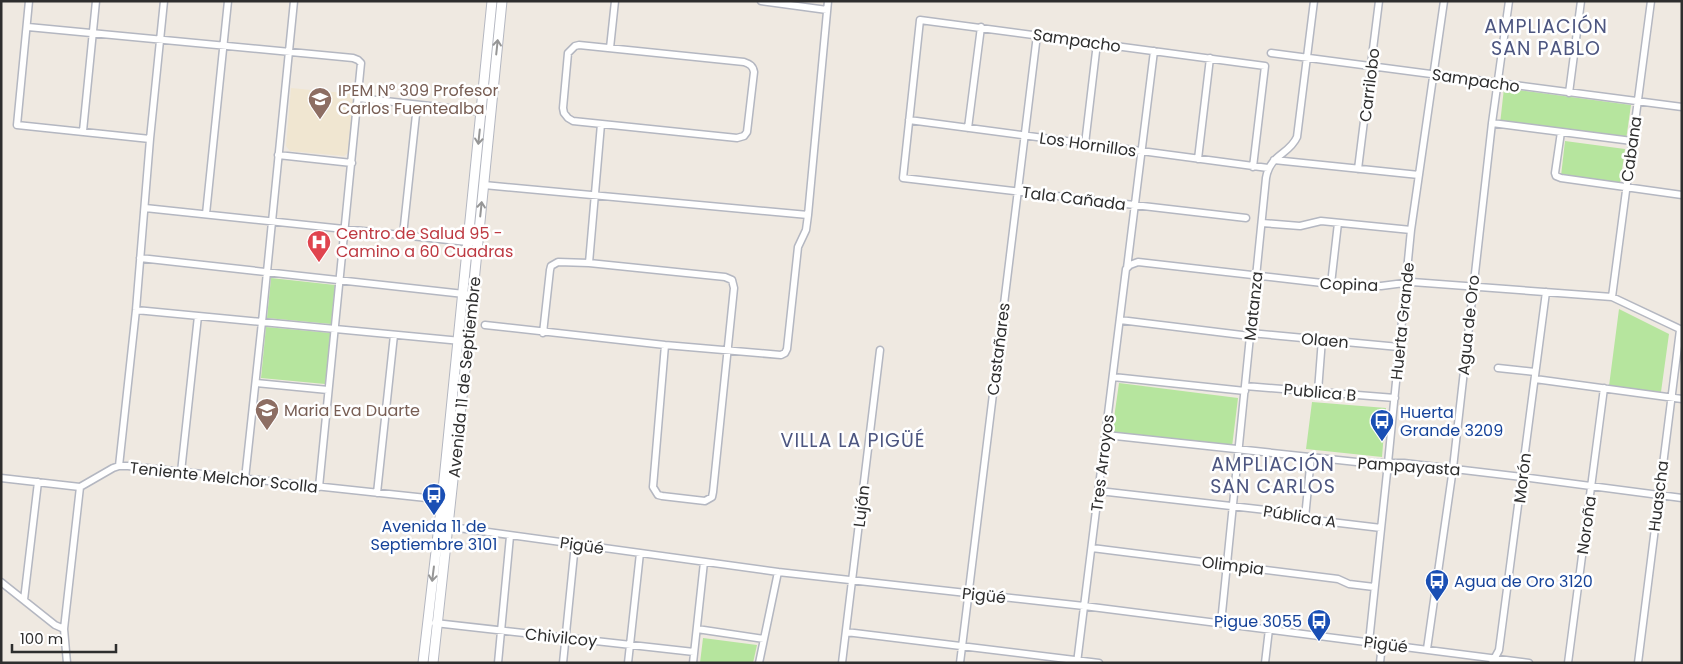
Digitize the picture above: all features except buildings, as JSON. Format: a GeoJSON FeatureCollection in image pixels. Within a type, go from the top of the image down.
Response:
{"type":"FeatureCollection","features":[{"type":"Feature","properties":{"kind":"main road","name":"Avenida 11 de Septiembre"},"geometry":{"type":"LineString","coordinates":[[447,501],[463,294],[484,185],[492,1]]}},
{"type":"Feature","properties":{"kind":"main road","name":"Avenida 11 de Septiembre"},"geometry":{"type":"LineString","coordinates":[[423,663],[432,623],[468,342],[473,295],[473,243],[486,112],[502,1]]}},
{"type":"Feature","properties":{"kind":"main road","name":"Avenida 11 de Septiembre"},"geometry":{"type":"LineString","coordinates":[[432,623],[433,663]]}},
{"type":"Feature","properties":{"kind":"street"},"geometry":{"type":"LineString","coordinates":[[30,1],[16,126],[150,139]]}},
{"type":"Feature","properties":{"kind":"street"},"geometry":{"type":"LineString","coordinates":[[83,131],[96,1]]}},
{"type":"Feature","properties":{"kind":"street"},"geometry":{"type":"LineString","coordinates":[[119,466],[136,310],[164,1]]}},
{"type":"Feature","properties":{"kind":"street"},"geometry":{"type":"LineString","coordinates":[[206,214],[228,1]]}},
{"type":"Feature","properties":{"kind":"street"},"geometry":{"type":"LineString","coordinates":[[245,478],[294,1]]}},
{"type":"Feature","properties":{"kind":"street"},"geometry":{"type":"LineString","coordinates":[[610,48],[614,1]]}},
{"type":"Feature","properties":{"kind":"street"},"geometry":{"type":"LineString","coordinates":[[761,1],[827,10]]}},
{"type":"Feature","properties":{"kind":"street"},"geometry":{"type":"LineString","coordinates":[[485,326],[728,352],[776,356],[785,353],[798,247],[806,230],[808,215],[828,1]]}},
{"type":"Feature","properties":{"kind":"street"},"geometry":{"type":"LineString","coordinates":[[1268,168],[1274,160],[1294,143],[1297,137],[1314,1]]}},
{"type":"Feature","properties":{"kind":"street","name":"Carrilobo"},"geometry":{"type":"LineString","coordinates":[[1358,169],[1379,1]]}},
{"type":"Feature","properties":{"kind":"street","name":"Huerta Grande"},"geometry":{"type":"LineString","coordinates":[[1368,642],[1395,398],[1411,230],[1444,1]]}},
{"type":"Feature","properties":{"kind":"street","name":"Agua de Oro"},"geometry":{"type":"LineString","coordinates":[[1427,649],[1452,468],[1497,82],[1509,1]]}},
{"type":"Feature","properties":{"kind":"street"},"geometry":{"type":"LineString","coordinates":[[1569,92],[1581,1]]}},
{"type":"Feature","properties":{"kind":"street","name":"Cabana"},"geometry":{"type":"LineString","coordinates":[[1612,297],[1651,1]]}},
{"type":"Feature","properties":{"kind":"street","name":"Sampacho"},"geometry":{"type":"LineString","coordinates":[[909,120],[920,20],[1210,58],[1265,66],[1253,167]]}},
{"type":"Feature","properties":{"kind":"street"},"geometry":{"type":"LineString","coordinates":[[28,27],[358,60],[361,68],[319,487]]}},
{"type":"Feature","properties":{"kind":"street"},"geometry":{"type":"LineString","coordinates":[[968,128],[981,28]]}},
{"type":"Feature","properties":{"kind":"street","name":"Castañares"},"geometry":{"type":"LineString","coordinates":[[960,663],[1037,35]]}},
{"type":"Feature","properties":{"kind":"street"},"geometry":{"type":"LineString","coordinates":[[1085,144],[1097,43]]}},
{"type":"Feature","properties":{"kind":"street"},"geometry":{"type":"LineString","coordinates":[[575,46],[744,62],[750,64],[753,68],[748,129],[744,136],[737,138],[601,124],[573,121],[564,113],[568,53],[575,46]]}},
{"type":"Feature","properties":{"kind":"street","name":"Tres Arroyos"},"geometry":{"type":"LineString","coordinates":[[1077,661],[1154,51]]}},
{"type":"Feature","properties":{"kind":"street","name":"Sampacho"},"geometry":{"type":"LineString","coordinates":[[1271,52],[1682,107]]}},
{"type":"Feature","properties":{"kind":"street"},"geometry":{"type":"LineString","coordinates":[[1198,159],[1210,58]]}},
{"type":"Feature","properties":{"kind":"street"},"geometry":{"type":"LineString","coordinates":[[358,98],[486,112]]}},
{"type":"Feature","properties":{"kind":"street"},"geometry":{"type":"LineString","coordinates":[[404,235],[417,105]]}},
{"type":"Feature","properties":{"kind":"street","name":"Los Hornillos"},"geometry":{"type":"LineString","coordinates":[[909,120],[1268,168]]}},
{"type":"Feature","properties":{"kind":"street","name":"Tala Cañada"},"geometry":{"type":"LineString","coordinates":[[909,120],[903,178],[1246,218]]}},
{"type":"Feature","properties":{"kind":"street"},"geometry":{"type":"LineString","coordinates":[[1492,123],[1632,141]]}},
{"type":"Feature","properties":{"kind":"street"},"geometry":{"type":"LineString","coordinates":[[589,263],[601,124]]}},
{"type":"Feature","properties":{"kind":"street"},"geometry":{"type":"LineString","coordinates":[[1561,132],[1556,176],[1682,195]]}},
{"type":"Feature","properties":{"kind":"street"},"geometry":{"type":"LineString","coordinates":[[278,155],[352,163]]}},
{"type":"Feature","properties":{"kind":"street"},"geometry":{"type":"LineString","coordinates":[[1274,160],[1419,175]]}},
{"type":"Feature","properties":{"kind":"street","name":"Matanza"},"geometry":{"type":"LineString","coordinates":[[1221,623],[1268,168]]}},
{"type":"Feature","properties":{"kind":"street"},"geometry":{"type":"LineString","coordinates":[[484,185],[808,215]]}},
{"type":"Feature","properties":{"kind":"street"},"geometry":{"type":"LineString","coordinates":[[145,208],[473,243]]}},
{"type":"Feature","properties":{"kind":"street"},"geometry":{"type":"LineString","coordinates":[[1262,223],[1300,226],[1321,221],[1411,230]]}},
{"type":"Feature","properties":{"kind":"street"},"geometry":{"type":"LineString","coordinates":[[1331,284],[1338,223]]}},
{"type":"Feature","properties":{"kind":"street"},"geometry":{"type":"LineString","coordinates":[[140,258],[473,295]]}},
{"type":"Feature","properties":{"kind":"street"},"geometry":{"type":"LineString","coordinates":[[543,333],[552,266],[558,262],[589,263],[732,280],[734,288],[713,492],[712,497],[705,501],[658,495],[653,487],[665,346]]}},
{"type":"Feature","properties":{"kind":"street","name":"Copina"},"geometry":{"type":"LineString","coordinates":[[1128,267],[1138,262],[1331,284],[1381,286],[1406,283],[1473,286],[1612,297],[1681,330]]}},
{"type":"Feature","properties":{"kind":"street","name":"Morón"},"geometry":{"type":"LineString","coordinates":[[1493,661],[1499,650],[1546,292]]}},
{"type":"Feature","properties":{"kind":"street"},"geometry":{"type":"LineString","coordinates":[[136,310],[468,342]]}},
{"type":"Feature","properties":{"kind":"street"},"geometry":{"type":"LineString","coordinates":[[181,472],[198,316]]}},
{"type":"Feature","properties":{"kind":"street","name":"Olaen"},"geometry":{"type":"LineString","coordinates":[[1120,320],[1399,347]]}},
{"type":"Feature","properties":{"kind":"street","name":"Huascha"},"geometry":{"type":"LineString","coordinates":[[1638,663],[1658,495],[1681,330]]}},
{"type":"Feature","properties":{"kind":"street"},"geometry":{"type":"LineString","coordinates":[[376,494],[394,335]]}},
{"type":"Feature","properties":{"kind":"street"},"geometry":{"type":"LineString","coordinates":[[1318,391],[1322,339]]}},
{"type":"Feature","properties":{"kind":"street","name":"Luján"},"geometry":{"type":"LineString","coordinates":[[842,663],[880,350]]}},
{"type":"Feature","properties":{"kind":"street"},"geometry":{"type":"LineString","coordinates":[[1498,368],[1604,388],[1682,399]]}},
{"type":"Feature","properties":{"kind":"street","name":"Publica B"},"geometry":{"type":"LineString","coordinates":[[1113,377],[1395,398]]}},
{"type":"Feature","properties":{"kind":"street"},"geometry":{"type":"LineString","coordinates":[[256,383],[328,390]]}},
{"type":"Feature","properties":{"kind":"street","name":"Noroña"},"geometry":{"type":"LineString","coordinates":[[1568,663],[1604,388]]}},
{"type":"Feature","properties":{"kind":"street","name":"Pampayasta"},"geometry":{"type":"LineString","coordinates":[[1106,435],[1366,463],[1404,463],[1452,468],[1682,498]]}},
{"type":"Feature","properties":{"kind":"street"},"geometry":{"type":"LineString","coordinates":[[1305,518],[1311,457]]}},
{"type":"Feature","properties":{"kind":"street","name":"Teniente Melchor Scolla"},"geometry":{"type":"LineString","coordinates":[[80,487],[119,466],[447,501]]}},
{"type":"Feature","properties":{"kind":"street"},"geometry":{"type":"LineString","coordinates":[[1,478],[80,487],[64,629],[67,663]]}},
{"type":"Feature","properties":{"kind":"street"},"geometry":{"type":"LineString","coordinates":[[24,600],[38,482]]}},
{"type":"Feature","properties":{"kind":"street","name":"Pública A"},"geometry":{"type":"LineString","coordinates":[[1099,491],[1266,510],[1281,516],[1381,528]]}},
{"type":"Feature","properties":{"kind":"street","name":"Pigüé"},"geometry":{"type":"LineString","coordinates":[[444,526],[778,572],[1084,606],[1427,649],[1493,661],[1529,663]]}},
{"type":"Feature","properties":{"kind":"street"},"geometry":{"type":"LineString","coordinates":[[498,663],[510,536]]}},
{"type":"Feature","properties":{"kind":"street"},"geometry":{"type":"LineString","coordinates":[[563,663],[575,544]]}},
{"type":"Feature","properties":{"kind":"street","name":"Olimpia"},"geometry":{"type":"LineString","coordinates":[[1092,548],[1338,579],[1349,584],[1374,587]]}},
{"type":"Feature","properties":{"kind":"street"},"geometry":{"type":"LineString","coordinates":[[628,663],[640,553]]}},
{"type":"Feature","properties":{"kind":"street"},"geometry":{"type":"LineString","coordinates":[[693,663],[704,562]]}},
{"type":"Feature","properties":{"kind":"street"},"geometry":{"type":"LineString","coordinates":[[759,663],[778,572]]}},
{"type":"Feature","properties":{"kind":"street"},"geometry":{"type":"LineString","coordinates":[[1,582],[55,625],[64,629]]}},
{"type":"Feature","properties":{"kind":"street","name":"Chivilcoy"},"geometry":{"type":"LineString","coordinates":[[432,623],[694,652]]}},
{"type":"Feature","properties":{"kind":"street"},"geometry":{"type":"LineString","coordinates":[[697,629],[764,639]]}},
{"type":"Feature","properties":{"kind":"street"},"geometry":{"type":"LineString","coordinates":[[1265,663],[1269,629]]}},
{"type":"Feature","properties":{"kind":"street"},"geometry":{"type":"LineString","coordinates":[[846,632],[1099,663]]}},
{"type":"Feature","properties":{"kind":"street"},"geometry":{"type":"LineString","coordinates":[[1380,663],[1382,644]]}},
{"type":"Feature","properties":{"kind":"shaded area","name":"IPEM N° 309 Profesor Carlos Fuentealba"},"geometry":{"type":"Polygon","coordinates":[[[291,88],[354,94],[349,152],[344,156],[290,151],[286,146],[291,88]]]}},
{"type":"Feature","properties":{"kind":"green space"},"geometry":{"type":"Polygon","coordinates":[[[1504,88],[1631,105],[1626,140],[1500,124],[1504,88]]]}},
{"type":"Feature","properties":{"kind":"green space"},"geometry":{"type":"Polygon","coordinates":[[[1565,141],[1625,149],[1620,184],[1561,176],[1565,141]]]}},
{"type":"Feature","properties":{"kind":"green space"},"geometry":{"type":"Polygon","coordinates":[[[271,278],[335,285],[331,324],[267,318],[271,278]]]}},
{"type":"Feature","properties":{"kind":"green space"},"geometry":{"type":"Polygon","coordinates":[[[1619,309],[1669,334],[1661,392],[1609,386],[1619,309]]]}},
{"type":"Feature","properties":{"kind":"green space"},"geometry":{"type":"Polygon","coordinates":[[[266,327],[331,333],[325,384],[261,378],[266,327]]]}},
{"type":"Feature","properties":{"kind":"green space"},"geometry":{"type":"Polygon","coordinates":[[[1119,383],[1238,398],[1232,447],[1112,432],[1119,383]]]}},
{"type":"Feature","properties":{"kind":"green space"},"geometry":{"type":"Polygon","coordinates":[[[1312,402],[1386,408],[1382,457],[1306,449],[1312,402]]]}},
{"type":"Feature","properties":{"kind":"green space"},"geometry":{"type":"Polygon","coordinates":[[[703,638],[757,645],[753,663],[700,663],[703,638]]]}},
{"type":"Feature","properties":{"kind":"place","name":"IPEM N° 309 Profesor Carlos Fuentealba"},"geometry":{"type":"Point","coordinates":[320,120]}},
{"type":"Feature","properties":{"kind":"place","name":"Centro de Salud 95 - Camino a 60 Cuadras"},"geometry":{"type":"Point","coordinates":[319,263]}},
{"type":"Feature","properties":{"kind":"place","name":"Maria Eva Duarte"},"geometry":{"type":"Point","coordinates":[267,431]}},
{"type":"Feature","properties":{"kind":"place","name":"Huerta Grande 3209"},"geometry":{"type":"Point","coordinates":[1382,442]}},
{"type":"Feature","properties":{"kind":"place","name":"Avenida 11 de Septiembre 3101"},"geometry":{"type":"Point","coordinates":[434,516]}},
{"type":"Feature","properties":{"kind":"place","name":"Agua de Oro 3120"},"geometry":{"type":"Point","coordinates":[1437,602]}},
{"type":"Feature","properties":{"kind":"place","name":"Pigue 3055"},"geometry":{"type":"Point","coordinates":[1319,642]}},
{"type":"Feature","properties":{"kind":"district","name":"AMPLIACIÓN SAN PABLO"},"geometry":{"type":"Point","coordinates":[1546,37]}},
{"type":"Feature","properties":{"kind":"district","name":"VILLA LA PIGÜÉ"},"geometry":{"type":"Point","coordinates":[853,440]}},
{"type":"Feature","properties":{"kind":"district","name":"AMPLIACIÓN SAN CARLOS"},"geometry":{"type":"Point","coordinates":[1273,475]}}]}
